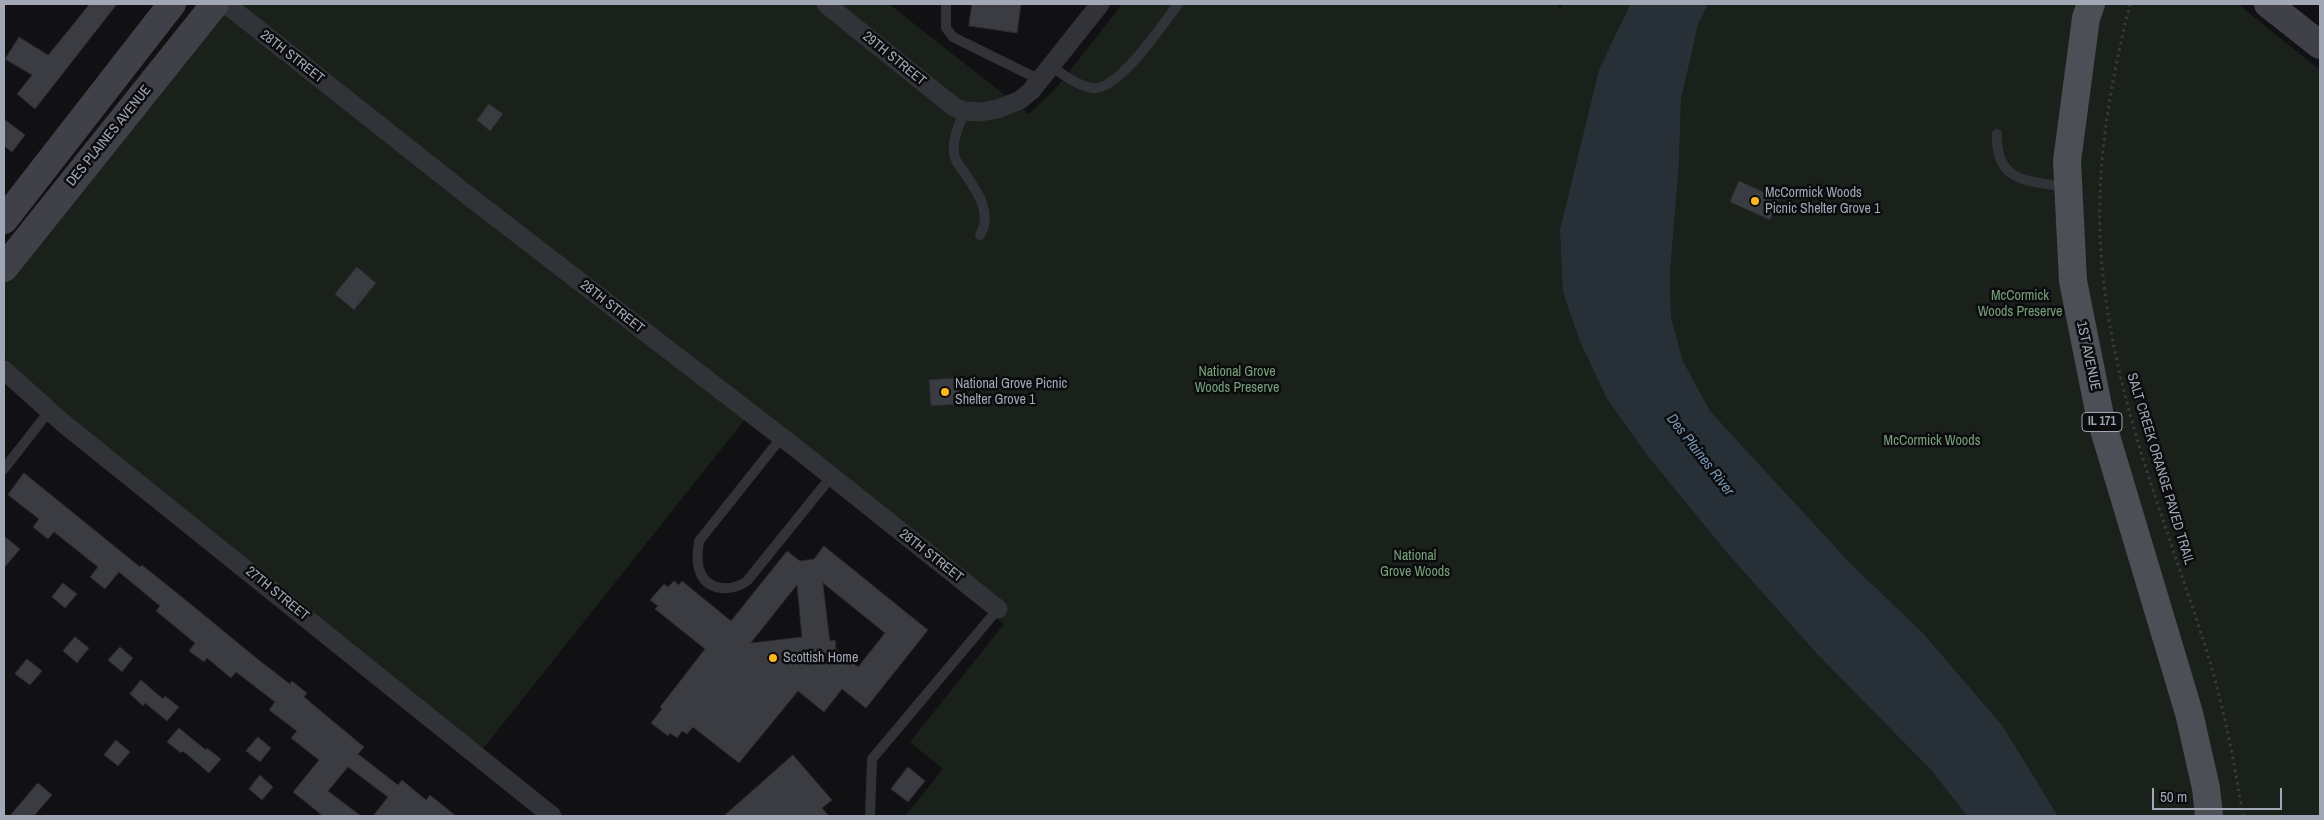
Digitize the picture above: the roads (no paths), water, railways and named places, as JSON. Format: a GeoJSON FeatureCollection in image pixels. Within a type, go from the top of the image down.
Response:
{"type":"FeatureCollection","features":[{"type":"Feature","properties":{"kind":"main road","name":"1ST AVENUE"},"geometry":{"type":"LineString","coordinates":[[2091,4],[2086,18],[2067,161],[2073,281],[2100,416],[2189,713],[2206,788],[2209,816]]}},
{"type":"Feature","properties":{"kind":"street"},"geometry":{"type":"LineString","coordinates":[[4,220],[172,4]]}},
{"type":"Feature","properties":{"kind":"street","name":"DES PLAINES AVENUE"},"geometry":{"type":"LineString","coordinates":[[4,268],[215,4]]}},
{"type":"Feature","properties":{"kind":"street","name":"28TH STREET"},"geometry":{"type":"LineString","coordinates":[[226,4],[466,194],[998,609]]}},
{"type":"Feature","properties":{"kind":"street","name":"29TH STREET"},"geometry":{"type":"LineString","coordinates":[[826,4],[944,100],[964,111]]}},
{"type":"Feature","properties":{"kind":"street"},"geometry":{"type":"LineString","coordinates":[[964,111],[981,112],[1010,105],[1031,91],[1100,4]]}},
{"type":"Feature","properties":{"kind":"street"},"geometry":{"type":"LineString","coordinates":[[2268,4],[2320,45]]}},
{"type":"Feature","properties":{"kind":"street","name":"27TH STREET"},"geometry":{"type":"LineString","coordinates":[[4,370],[50,410],[552,816]]}},
{"type":"Feature","properties":{"kind":"lane"},"geometry":{"type":"LineString","coordinates":[[945,4],[946,28],[953,37],[1045,73],[1092,88],[1104,87],[1115,81],[1178,4]]}},
{"type":"Feature","properties":{"kind":"lane"},"geometry":{"type":"LineString","coordinates":[[964,111],[955,142],[954,156],[984,208],[986,221],[980,235]]}},
{"type":"Feature","properties":{"kind":"lane"},"geometry":{"type":"LineString","coordinates":[[1997,134],[1996,149],[2000,163],[2017,178],[2068,187]]}},
{"type":"Feature","properties":{"kind":"lane"},"geometry":{"type":"LineString","coordinates":[[4,469],[50,410]]}},
{"type":"Feature","properties":{"kind":"lane"},"geometry":{"type":"LineString","coordinates":[[781,438],[699,541],[697,553],[699,569],[706,582],[714,587],[737,588],[748,581],[831,477]]}},
{"type":"Feature","properties":{"kind":"lane"},"geometry":{"type":"LineString","coordinates":[[870,816],[872,759],[998,609]]}},
{"type":"Feature","properties":{"kind":"water","name":"Des Plaines River"},"geometry":{"type":"Polygon","coordinates":[[[1630,4],[1708,4],[1698,25],[1681,100],[1679,165],[1670,273],[1671,317],[1683,361],[1710,411],[1852,565],[1923,633],[2002,725],[2058,816],[1967,816],[1931,770],[1817,654],[1728,554],[1650,459],[1607,399],[1579,339],[1563,292],[1560,230],[1599,70],[1630,4]]]}},
{"type":"Feature","properties":{"kind":"place","name":"McCormick Woods Picnic Shelter Grove 1"},"geometry":{"type":"Point","coordinates":[1755,201]}},
{"type":"Feature","properties":{"kind":"place","name":"National Grove Picnic Shelter Grove 1"},"geometry":{"type":"Point","coordinates":[945,392]}},
{"type":"Feature","properties":{"kind":"place","name":"Scottish Home"},"geometry":{"type":"Point","coordinates":[773,658]}},
{"type":"Feature","properties":{"kind":"park label","name":"McCormick Woods Preserve"},"geometry":{"type":"Point","coordinates":[2020,304]}},
{"type":"Feature","properties":{"kind":"park label","name":"National Grove Woods Preserve"},"geometry":{"type":"Point","coordinates":[1237,380]}},
{"type":"Feature","properties":{"kind":"park label","name":"McCormick Woods"},"geometry":{"type":"Point","coordinates":[1932,441]}},
{"type":"Feature","properties":{"kind":"park label","name":"National Grove Woods"},"geometry":{"type":"Point","coordinates":[1415,564]}}]}
